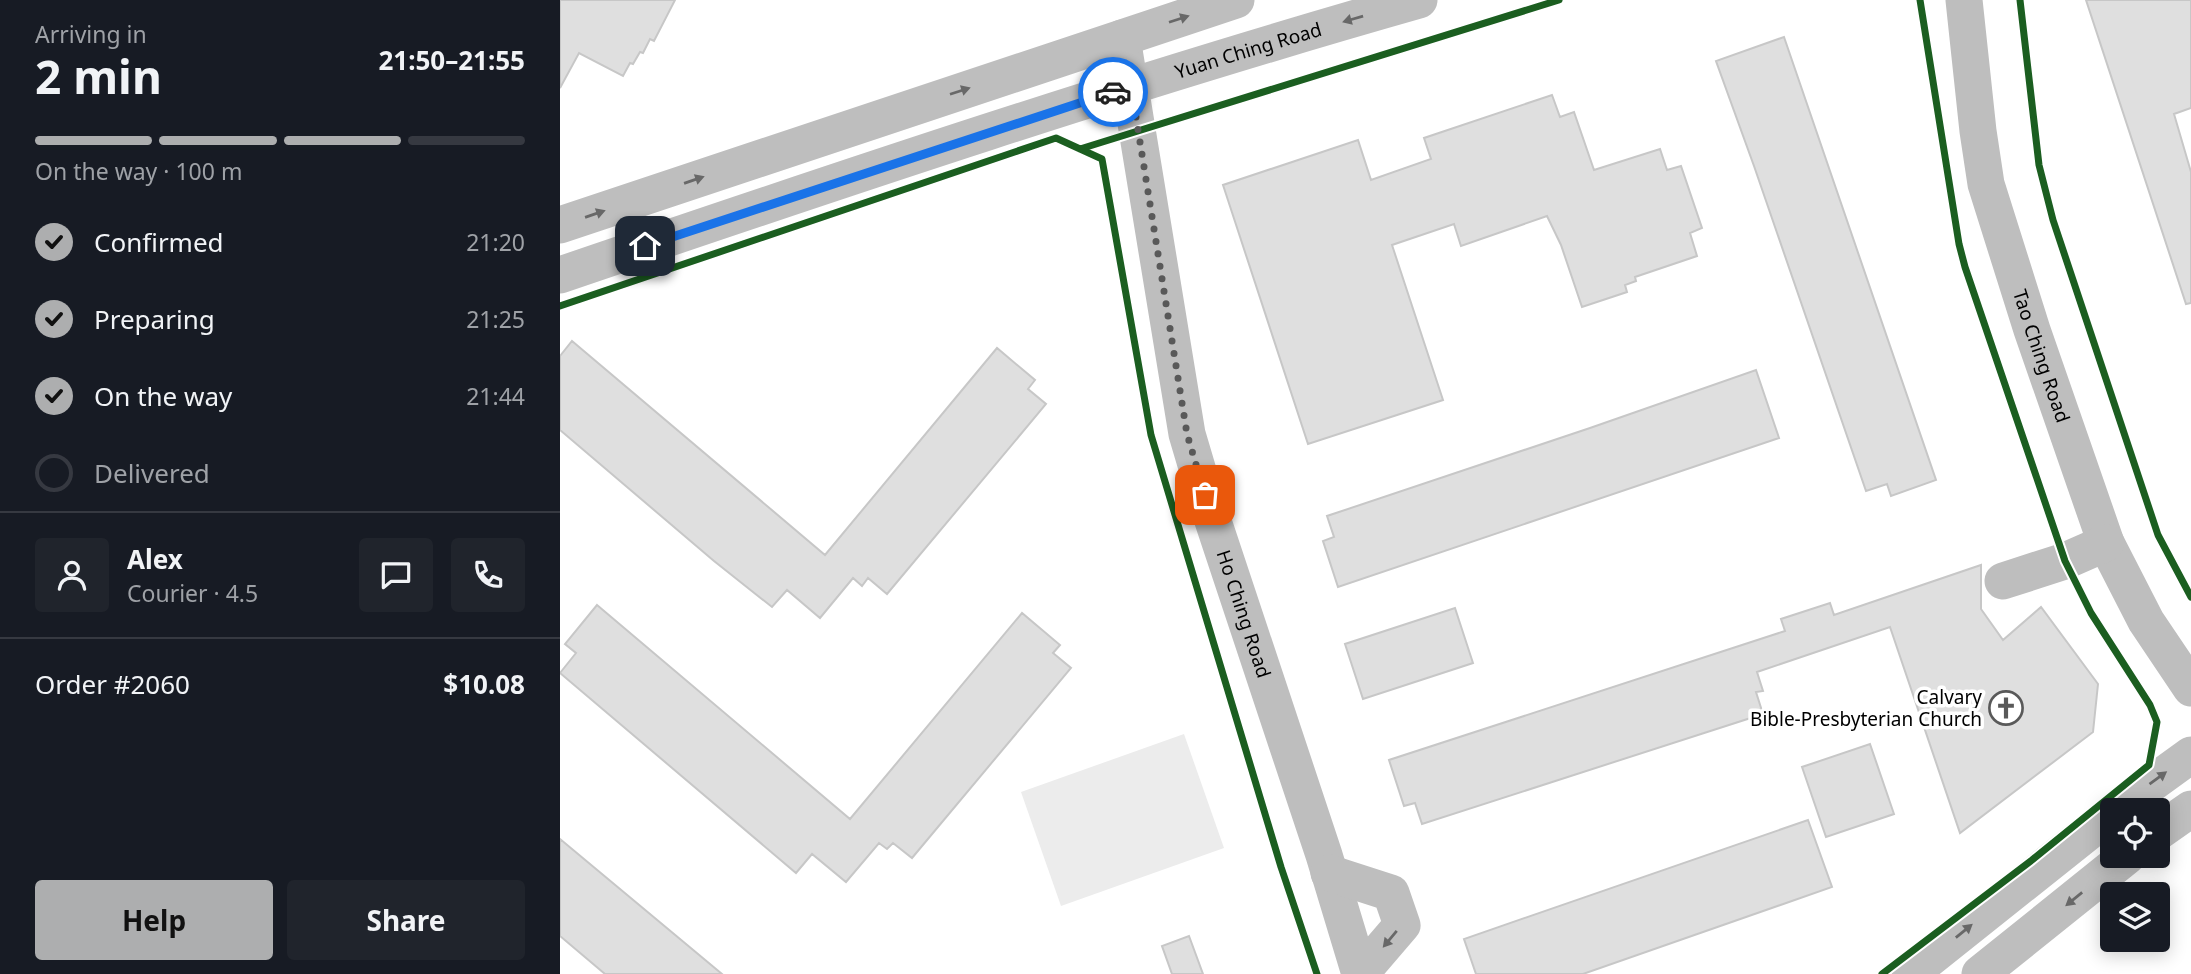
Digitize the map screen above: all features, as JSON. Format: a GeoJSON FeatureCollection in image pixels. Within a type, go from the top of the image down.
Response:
{"type":"FeatureCollection","features":[{"type":"Feature","properties":{"kind":"street"},"geometry":{"type":"LineString","coordinates":[[560,225],[1236,0]]}},
{"type":"Feature","properties":{"kind":"street","name":"Yuan Ching Road"},"geometry":{"type":"LineString","coordinates":[[560,275],[1131,86],[1419,0]]}},
{"type":"Feature","properties":{"kind":"street","name":"Tao Ching Road"},"geometry":{"type":"LineString","coordinates":[[1964,0],[1986,184],[2032,330],[2106,543],[2146,621],[2191,688]]}},
{"type":"Feature","properties":{"kind":"street","name":"Ho Ching Road"},"geometry":{"type":"LineString","coordinates":[[1122,38],[1187,434],[1360,974]]}},
{"type":"Feature","properties":{"kind":"street"},"geometry":{"type":"LineString","coordinates":[[629,202],[645,246]]}},
{"type":"Feature","properties":{"kind":"street"},"geometry":{"type":"LineString","coordinates":[[2003,581],[2065,561],[2106,543]]}},
{"type":"Feature","properties":{"kind":"street"},"geometry":{"type":"LineString","coordinates":[[2132,798],[2191,755]]}},
{"type":"Feature","properties":{"kind":"street"},"geometry":{"type":"LineString","coordinates":[[2170,824],[2191,809]]}},
{"type":"Feature","properties":{"kind":"street"},"geometry":{"type":"LineString","coordinates":[[1910,974],[2100,822]]}},
{"type":"Feature","properties":{"kind":"street"},"geometry":{"type":"LineString","coordinates":[[1980,974],[2112,868]]}},
{"type":"Feature","properties":{"kind":"street"},"geometry":{"type":"LineString","coordinates":[[1329,873],[1391,893],[1402,925],[1360,974]]}},
{"type":"Feature","properties":{"kind":"shaded area"},"geometry":{"type":"Polygon","coordinates":[[[1184,734],[1224,848],[1061,906],[1021,792],[1184,734]]]}},
{"type":"Feature","properties":{"kind":"building"},"geometry":{"type":"Polygon","coordinates":[[[560,0],[675,0],[654,41],[650,39],[643,53],[640,52],[633,64],[630,63],[623,76],[579,53],[560,88],[560,0]]]}},
{"type":"Feature","properties":{"kind":"building"},"geometry":{"type":"Polygon","coordinates":[[[2086,0],[2191,0],[2191,108],[2174,114],[2191,172],[2191,303],[2186,304],[2086,0]]]}},
{"type":"Feature","properties":{"kind":"building"},"geometry":{"type":"Polygon","coordinates":[[[1784,37],[1936,480],[1891,496],[1887,484],[1866,491],[1716,61],[1784,37]]]}},
{"type":"Feature","properties":{"kind":"building"},"geometry":{"type":"Polygon","coordinates":[[[1552,95],[1560,117],[1574,112],[1594,170],[1660,149],[1667,170],[1681,166],[1702,228],[1690,233],[1697,256],[1635,277],[1636,281],[1625,285],[1627,292],[1582,307],[1561,245],[1547,216],[1461,246],[1454,224],[1392,245],[1443,400],[1308,444],[1223,185],[1358,140],[1371,180],[1431,159],[1424,138],[1552,95]]]}},
{"type":"Feature","properties":{"kind":"building"},"geometry":{"type":"Polygon","coordinates":[[[572,341],[825,555],[997,348],[1035,380],[1028,389],[1046,404],[887,594],[868,578],[862,586],[853,578],[820,618],[787,590],[772,607],[560,430],[560,356],[572,341]]]}},
{"type":"Feature","properties":{"kind":"building"},"geometry":{"type":"Polygon","coordinates":[[[1756,370],[1779,438],[1338,587],[1323,541],[1334,537],[1327,516],[1756,370]]]}},
{"type":"Feature","properties":{"kind":"building"},"geometry":{"type":"Polygon","coordinates":[[[1981,565],[1981,609],[2003,640],[2041,607],[2098,684],[2093,732],[1960,833],[1890,627],[1757,672],[1763,691],[1756,692],[1763,714],[1422,824],[1415,803],[1404,806],[1389,760],[1785,631],[1781,619],[1830,603],[1834,615],[1981,565]]]}},
{"type":"Feature","properties":{"kind":"building"},"geometry":{"type":"Polygon","coordinates":[[[597,605],[850,819],[1022,613],[1060,645],[1053,653],[1071,668],[912,858],[893,843],[887,849],[879,843],[846,882],[812,854],[796,873],[560,673],[576,653],[565,644],[597,605]]]}},
{"type":"Feature","properties":{"kind":"building"},"geometry":{"type":"Polygon","coordinates":[[[1455,608],[1473,663],[1363,699],[1345,644],[1455,608]]]}},
{"type":"Feature","properties":{"kind":"building"},"geometry":{"type":"Polygon","coordinates":[[[1870,744],[1894,814],[1826,837],[1802,767],[1870,744]]]}},
{"type":"Feature","properties":{"kind":"building"},"geometry":{"type":"Polygon","coordinates":[[[1808,820],[1832,887],[1583,974],[1476,974],[1464,939],[1808,820]]]}},
{"type":"Feature","properties":{"kind":"building"},"geometry":{"type":"Polygon","coordinates":[[[560,839],[722,974],[605,974],[560,936],[560,839]]]}},
{"type":"Feature","properties":{"kind":"building"},"geometry":{"type":"Polygon","coordinates":[[[1189,936],[1203,974],[1172,974],[1162,946],[1189,936]]]}},
{"type":"Feature","properties":{"kind":"cycle path"},"geometry":{"type":"LineString","coordinates":[[1080,149],[1559,0]]}},
{"type":"Feature","properties":{"kind":"cycle path"},"geometry":{"type":"LineString","coordinates":[[1882,974],[2032,860],[2149,765],[2157,722],[2150,705],[2091,613],[2065,561],[1965,267],[1920,0]]}},
{"type":"Feature","properties":{"kind":"cycle path"},"geometry":{"type":"LineString","coordinates":[[2020,0],[2039,165],[2053,220],[2158,535],[2191,597]]}},
{"type":"Feature","properties":{"kind":"cycle path"},"geometry":{"type":"LineString","coordinates":[[560,306],[1056,138],[1102,159],[1151,435],[1281,867],[1317,974]]}},
{"type":"Feature","properties":{"kind":"way so far"},"geometry":{"type":"LineString","coordinates":[[1113,92],[1131,86],[1187,434],[1205,495]]}},
{"type":"Feature","properties":{"kind":"place","name":"Calvary Bible-Presbyterian Church"},"geometry":{"type":"Point","coordinates":[2006,708]}},
{"type":"Feature","properties":{"kind":"route"},"geometry":{"type":"LineString","coordinates":[[645,246],[1113,92]]}}]}
